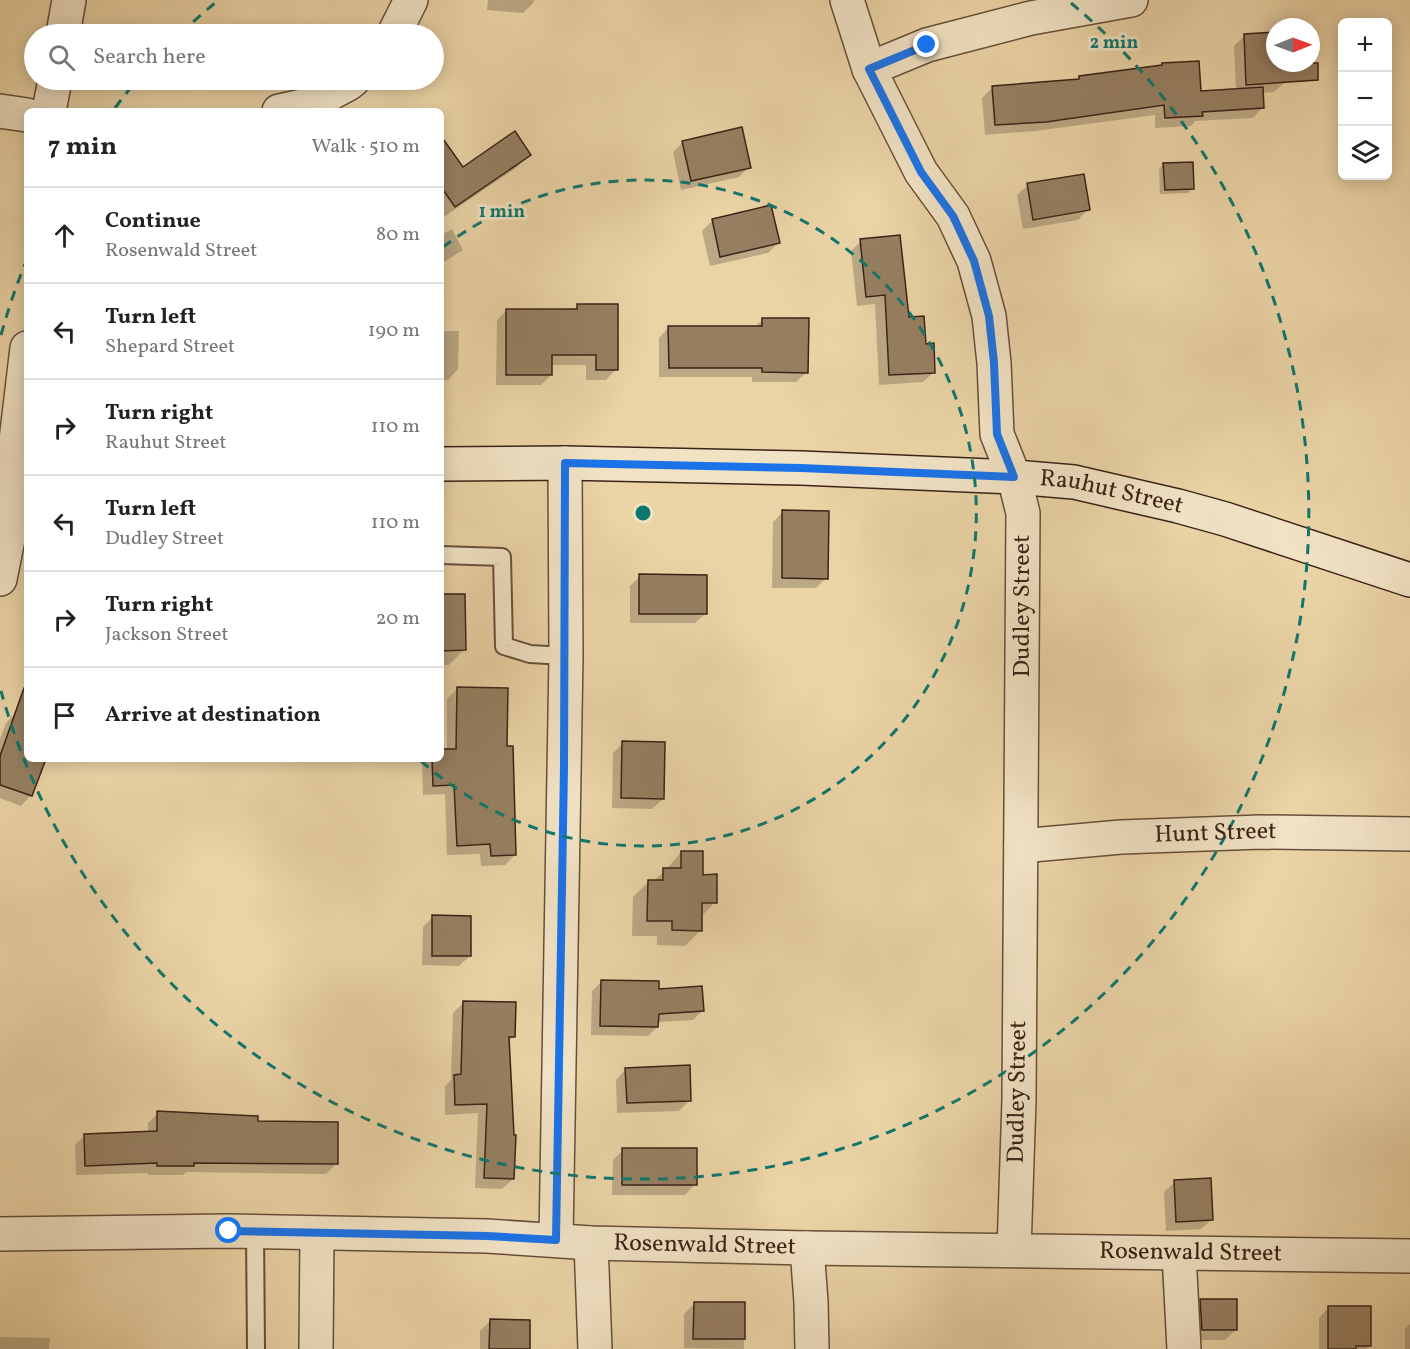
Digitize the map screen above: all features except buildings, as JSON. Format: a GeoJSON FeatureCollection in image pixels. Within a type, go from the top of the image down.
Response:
{"type":"FeatureCollection","features":[{"type":"Feature","properties":{"kind":"street"},"geometry":{"type":"LineString","coordinates":[[65,24],[69,0]]}},
{"type":"Feature","properties":{"kind":"street"},"geometry":{"type":"LineString","coordinates":[[399,24],[411,0]]}},
{"type":"Feature","properties":{"kind":"street","name":"Dudley Street"},"geometry":{"type":"LineString","coordinates":[[847,0],[869,69],[921,172],[953,216],[974,261],[989,316],[994,363],[997,434],[1014,477],[1023,513],[1019,1100],[1014,1250]]}},
{"type":"Feature","properties":{"kind":"street"},"geometry":{"type":"LineString","coordinates":[[869,69],[927,45],[1031,18],[1131,0]]}},
{"type":"Feature","properties":{"kind":"street"},"geometry":{"type":"LineString","coordinates":[[50,108],[53,90]]}},
{"type":"Feature","properties":{"kind":"street"},"geometry":{"type":"LineString","coordinates":[[293,108],[311,104],[337,90]]}},
{"type":"Feature","properties":{"kind":"street"},"geometry":{"type":"LineString","coordinates":[[0,111],[24,115]]}},
{"type":"Feature","properties":{"kind":"street"},"geometry":{"type":"LineString","coordinates":[[0,579],[9,534],[10,492],[24,372]]}},
{"type":"Feature","properties":{"kind":"street"},"geometry":{"type":"LineString","coordinates":[[556,1240],[566,656],[565,463]]}},
{"type":"Feature","properties":{"kind":"street","name":"Rauhut Street"},"geometry":{"type":"LineString","coordinates":[[444,464],[565,463],[801,468],[1014,477],[1074,482],[1225,519],[1410,580]]}},
{"type":"Feature","properties":{"kind":"street","name":"Hunt Street"},"geometry":{"type":"LineString","coordinates":[[1021,846],[1121,837],[1261,832],[1410,834]]}},
{"type":"Feature","properties":{"kind":"street","name":"Rosenwald Street"},"geometry":{"type":"LineString","coordinates":[[0,1234],[255,1232],[487,1236],[591,1243],[807,1248],[1410,1256]]}},
{"type":"Feature","properties":{"kind":"street"},"geometry":{"type":"LineString","coordinates":[[316,1349],[317,1234]]}},
{"type":"Feature","properties":{"kind":"street"},"geometry":{"type":"LineString","coordinates":[[591,1243],[595,1349]]}},
{"type":"Feature","properties":{"kind":"street"},"geometry":{"type":"LineString","coordinates":[[807,1248],[812,1349]]}},
{"type":"Feature","properties":{"kind":"street"},"geometry":{"type":"LineString","coordinates":[[1179,1254],[1184,1349]]}},
{"type":"Feature","properties":{"kind":"lane"},"geometry":{"type":"LineString","coordinates":[[444,555],[502,557],[504,646],[530,654],[566,656]]}},
{"type":"Feature","properties":{"kind":"lane"},"geometry":{"type":"LineString","coordinates":[[255,1232],[256,1349]]}},
{"type":"Feature","properties":{"kind":"route"},"geometry":{"type":"LineString","coordinates":[[229,1231],[487,1236],[556,1240],[564,768],[565,463],[801,468],[1014,477],[997,434],[994,363],[989,316],[974,261],[953,216],[921,172],[869,69],[927,45]]}}]}
